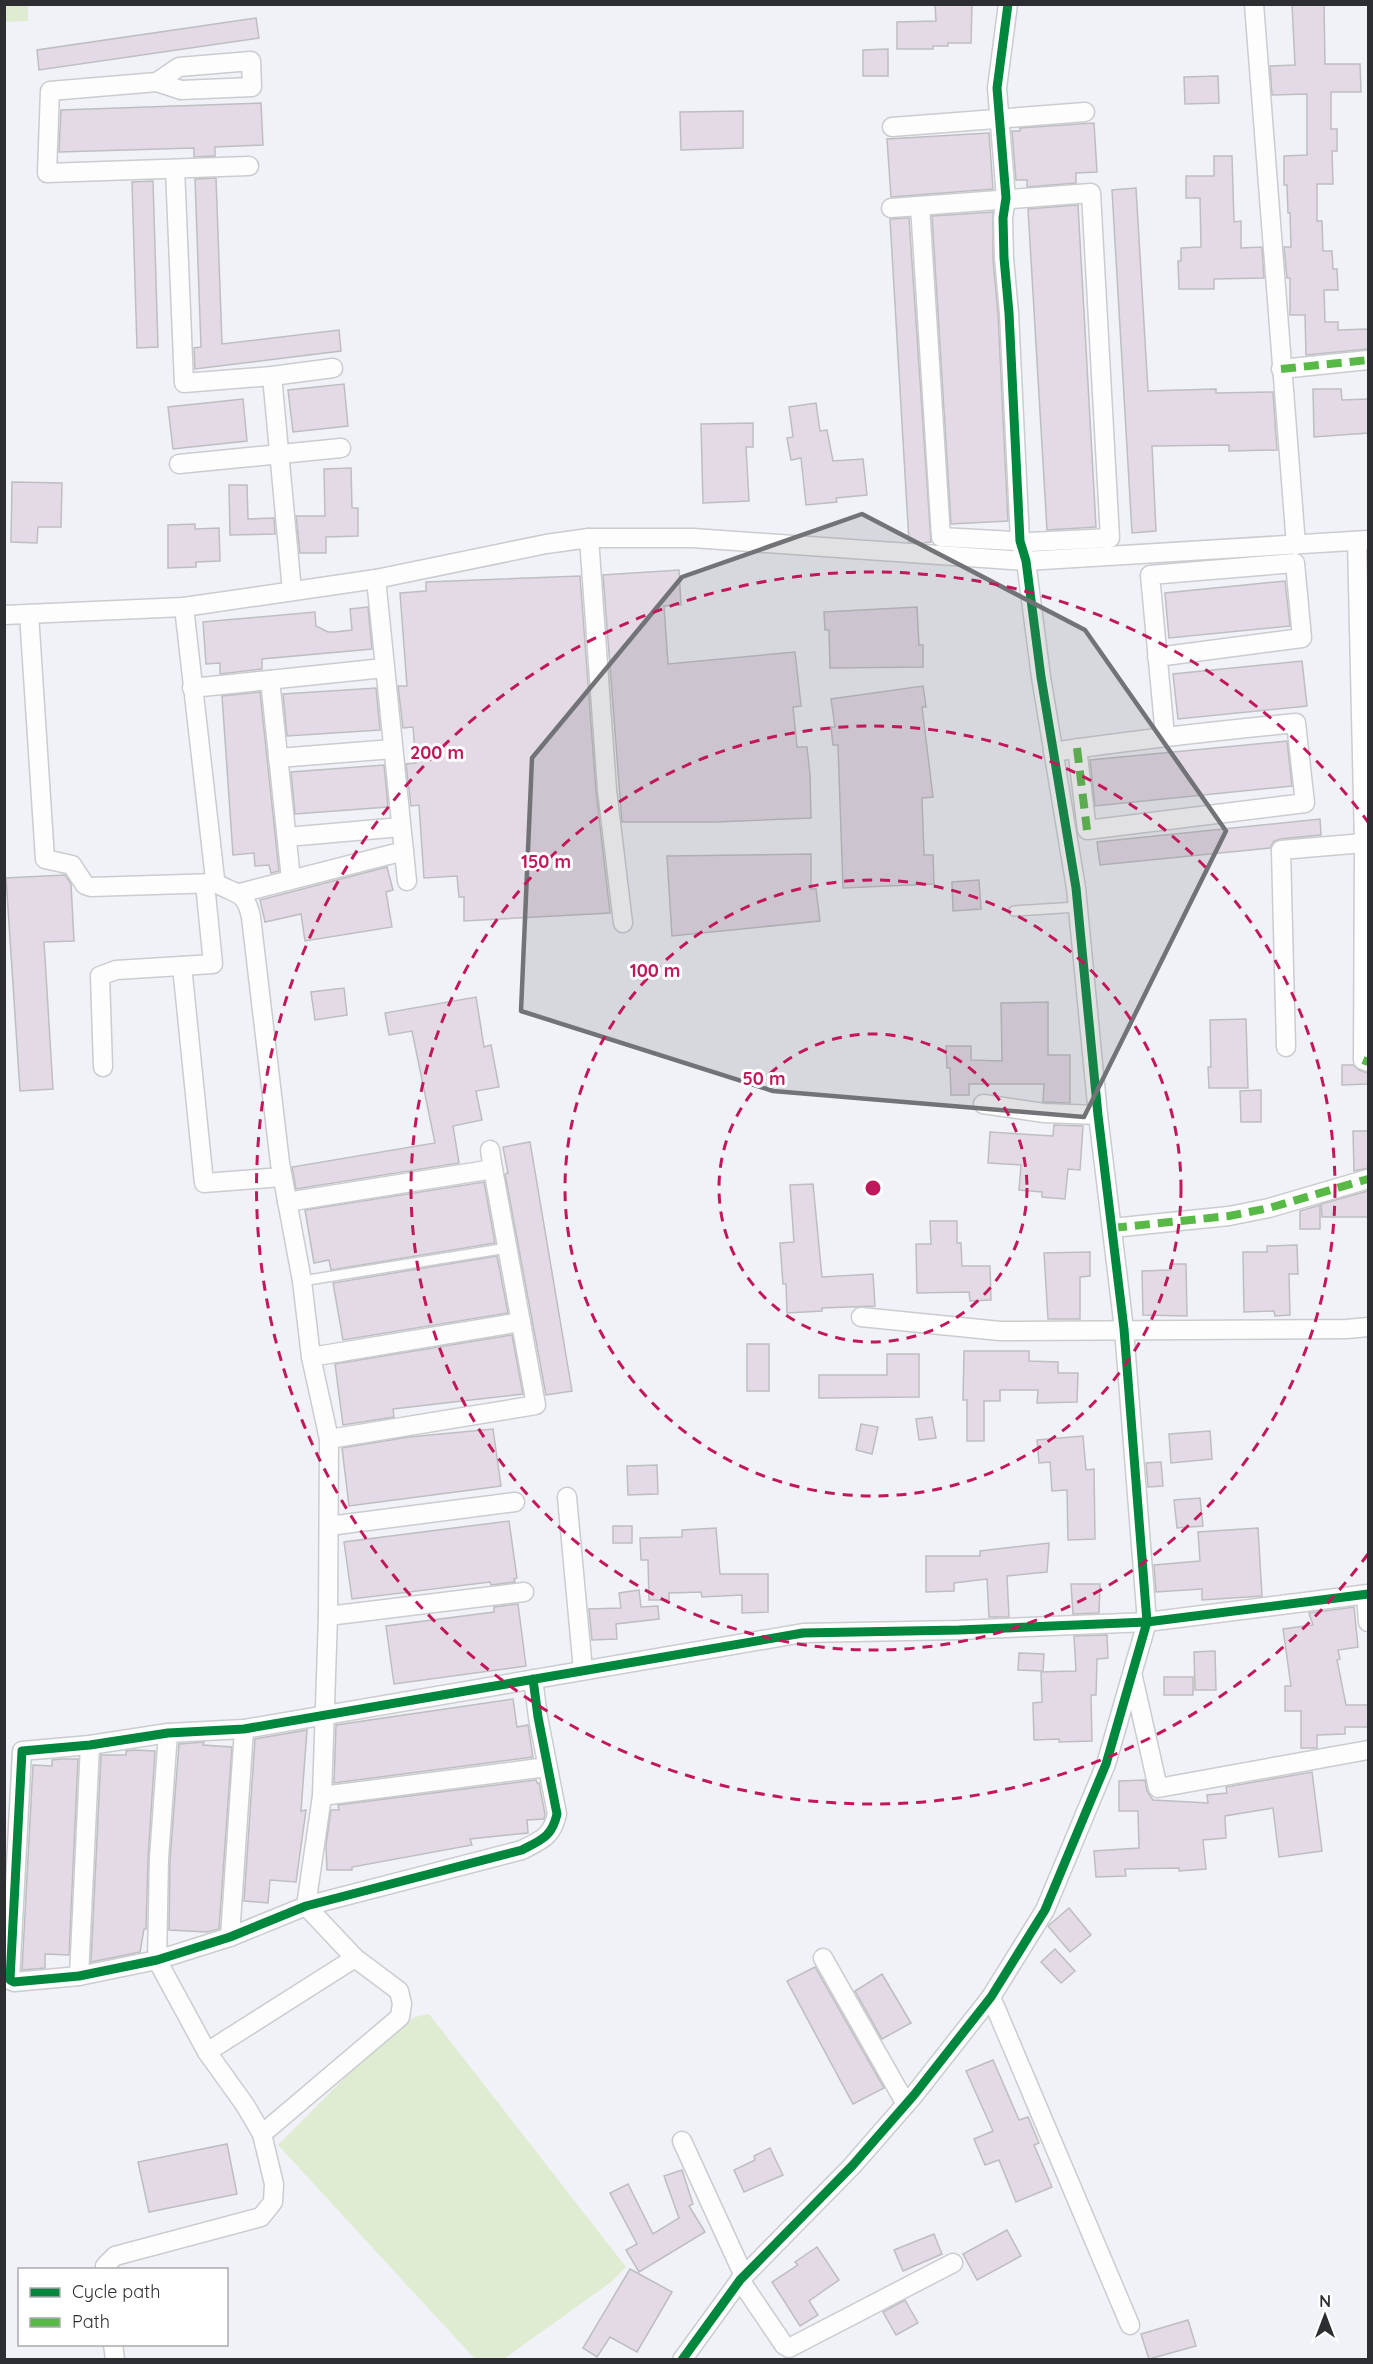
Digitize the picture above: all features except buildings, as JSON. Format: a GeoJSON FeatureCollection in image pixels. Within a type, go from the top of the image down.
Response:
{"type":"FeatureCollection","features":[{"type":"Feature","properties":{"kind":"street"},"geometry":{"type":"LineString","coordinates":[[681,2360],[742,2278],[852,2166],[906,2104],[991,1997],[1046,1910],[1106,1764],[1147,1622],[1124,1329],[1098,1115],[1077,907],[1026,561],[1009,257],[1003,218],[1006,198],[997,87],[1008,4]]}},
{"type":"Feature","properties":{"kind":"street"},"geometry":{"type":"LineString","coordinates":[[1254,4],[1296,545]]}},
{"type":"Feature","properties":{"kind":"street"},"geometry":{"type":"LineString","coordinates":[[157,82],[50,91],[47,173],[249,166]]}},
{"type":"Feature","properties":{"kind":"street"},"geometry":{"type":"LineString","coordinates":[[892,127],[1085,112]]}},
{"type":"Feature","properties":{"kind":"street"},"geometry":{"type":"LineString","coordinates":[[175,169],[184,383],[272,376],[333,368]]}},
{"type":"Feature","properties":{"kind":"street"},"geometry":{"type":"LineString","coordinates":[[891,208],[1091,193],[1110,538],[1025,541],[941,537],[920,206]]}},
{"type":"Feature","properties":{"kind":"street"},"geometry":{"type":"LineString","coordinates":[[1281,369],[1368,360]]}},
{"type":"Feature","properties":{"kind":"street"},"geometry":{"type":"LineString","coordinates":[[272,376],[291,591]]}},
{"type":"Feature","properties":{"kind":"street"},"geometry":{"type":"LineString","coordinates":[[179,464],[341,448]]}},
{"type":"Feature","properties":{"kind":"street"},"geometry":{"type":"LineString","coordinates":[[589,538],[607,790],[623,923]]}},
{"type":"Feature","properties":{"kind":"street"},"geometry":{"type":"LineString","coordinates":[[4,615],[184,608],[376,579],[546,544],[589,538],[693,538],[1026,561],[1363,541],[1363,1060],[1368,1062]]}},
{"type":"Feature","properties":{"kind":"street"},"geometry":{"type":"LineString","coordinates":[[1157,657],[1302,639],[1295,563],[1150,575],[1157,657],[1165,736]]}},
{"type":"Feature","properties":{"kind":"street"},"geometry":{"type":"LineString","coordinates":[[376,579],[407,881]]}},
{"type":"Feature","properties":{"kind":"street"},"geometry":{"type":"LineString","coordinates":[[103,1067],[100,976],[116,970],[213,964],[211,884],[184,608]]}},
{"type":"Feature","properties":{"kind":"street"},"geometry":{"type":"LineString","coordinates":[[29,614],[45,859],[72,865],[85,885],[91,887],[211,884],[240,893],[404,851]]}},
{"type":"Feature","properties":{"kind":"street"},"geometry":{"type":"LineString","coordinates":[[192,688],[384,668]]}},
{"type":"Feature","properties":{"kind":"street"},"geometry":{"type":"LineString","coordinates":[[270,680],[291,879]]}},
{"type":"Feature","properties":{"kind":"street"},"geometry":{"type":"LineString","coordinates":[[1053,752],[1077,748],[1165,736],[1296,723],[1305,803],[1087,830],[1077,748]]}},
{"type":"Feature","properties":{"kind":"street"},"geometry":{"type":"LineString","coordinates":[[278,758],[393,748]]}},
{"type":"Feature","properties":{"kind":"street"},"geometry":{"type":"LineString","coordinates":[[287,837],[401,826]]}},
{"type":"Feature","properties":{"kind":"street"},"geometry":{"type":"LineString","coordinates":[[1286,1047],[1281,850],[1364,843]]}},
{"type":"Feature","properties":{"kind":"street"},"geometry":{"type":"LineString","coordinates":[[240,893],[251,916],[282,1176],[302,1281],[311,1357],[329,1438],[328,1616],[322,1796],[306,1906]]}},
{"type":"Feature","properties":{"kind":"street"},"geometry":{"type":"LineString","coordinates":[[182,966],[204,1183],[282,1176]]}},
{"type":"Feature","properties":{"kind":"street"},"geometry":{"type":"LineString","coordinates":[[983,1104],[1044,1113],[1098,1115]]}},
{"type":"Feature","properties":{"kind":"street"},"geometry":{"type":"LineString","coordinates":[[329,1438],[536,1406],[490,1150]]}},
{"type":"Feature","properties":{"kind":"street"},"geometry":{"type":"LineString","coordinates":[[287,1202],[493,1169]]}},
{"type":"Feature","properties":{"kind":"street"},"geometry":{"type":"LineString","coordinates":[[1112,1228],[1229,1216],[1269,1208],[1368,1179]]}},
{"type":"Feature","properties":{"kind":"street"},"geometry":{"type":"LineString","coordinates":[[861,1317],[999,1331],[1368,1328]]}},
{"type":"Feature","properties":{"kind":"street"},"geometry":{"type":"LineString","coordinates":[[311,1357],[521,1322]]}},
{"type":"Feature","properties":{"kind":"street"},"geometry":{"type":"LineString","coordinates":[[567,1497],[583,1670]]}},
{"type":"Feature","properties":{"kind":"street"},"geometry":{"type":"LineString","coordinates":[[329,1526],[515,1502]]}},
{"type":"Feature","properties":{"kind":"street"},"geometry":{"type":"LineString","coordinates":[[328,1616],[524,1592]]}},
{"type":"Feature","properties":{"kind":"street"},"geometry":{"type":"LineString","coordinates":[[533,1679],[557,1814],[554,1829],[539,1841],[522,1850],[306,1906],[230,1937],[157,1959],[79,1976],[14,1982],[10,1980],[13,1750],[90,1745],[168,1733],[244,1729],[583,1670],[803,1633],[959,1630],[1147,1622],[1367,1594],[1368,1622]]}},
{"type":"Feature","properties":{"kind":"street"},"geometry":{"type":"LineString","coordinates":[[1132,1674],[1158,1788],[1368,1750]]}},
{"type":"Feature","properties":{"kind":"street"},"geometry":{"type":"LineString","coordinates":[[230,1937],[244,1729]]}},
{"type":"Feature","properties":{"kind":"street"},"geometry":{"type":"LineString","coordinates":[[105,2268],[115,2256],[261,2217],[273,2202],[274,2184],[262,2134],[207,2052],[157,1959],[159,1859],[168,1733]]}},
{"type":"Feature","properties":{"kind":"street"},"geometry":{"type":"LineString","coordinates":[[79,1976],[90,1745]]}},
{"type":"Feature","properties":{"kind":"street"},"geometry":{"type":"LineString","coordinates":[[322,1796],[548,1767]]}},
{"type":"Feature","properties":{"kind":"street"},"geometry":{"type":"LineString","coordinates":[[262,2134],[400,2017],[402,2004],[399,1991],[355,1958],[306,1906]]}},
{"type":"Feature","properties":{"kind":"street"},"geometry":{"type":"LineString","coordinates":[[207,2052],[355,1958]]}},
{"type":"Feature","properties":{"kind":"street"},"geometry":{"type":"LineString","coordinates":[[823,1958],[906,2104]]}},
{"type":"Feature","properties":{"kind":"street"},"geometry":{"type":"LineString","coordinates":[[991,1997],[1130,2325]]}},
{"type":"Feature","properties":{"kind":"street"},"geometry":{"type":"LineString","coordinates":[[682,2141],[742,2278],[784,2345],[789,2348],[953,2264]]}},
{"type":"Feature","properties":{"kind":"lane"},"geometry":{"type":"LineString","coordinates":[[1014,911],[1077,907]]}},
{"type":"Feature","properties":{"kind":"lane"},"geometry":{"type":"LineString","coordinates":[[302,1281],[507,1248]]}},
{"type":"Feature","properties":{"kind":"highlighted area"},"geometry":{"type":"Polygon","coordinates":[[[862,514],[1085,630],[1226,831],[1084,1117],[773,1091],[521,1011],[532,758],[682,577],[862,514]]]}},
{"type":"Feature","properties":{"kind":"green space"},"geometry":{"type":"Polygon","coordinates":[[[5,4],[28,5],[28,21],[5,22],[5,4]]]}},
{"type":"Feature","properties":{"kind":"green space"},"geometry":{"type":"Polygon","coordinates":[[[429,2014],[626,2267],[611,2282],[504,2359],[475,2359],[278,2145],[377,2045],[415,2017],[429,2014]]]}},
{"type":"Feature","properties":{"kind":"marked path"},"geometry":{"type":"LineString","coordinates":[[1281,369],[1368,360]]}},
{"type":"Feature","properties":{"kind":"marked path"},"geometry":{"type":"LineString","coordinates":[[1077,748],[1087,830]]}},
{"type":"Feature","properties":{"kind":"marked path"},"geometry":{"type":"LineString","coordinates":[[1363,1060],[1368,1062]]}},
{"type":"Feature","properties":{"kind":"marked path"},"geometry":{"type":"LineString","coordinates":[[1112,1228],[1229,1216],[1269,1208],[1368,1179]]}},
{"type":"Feature","properties":{"kind":"cycle path"},"geometry":{"type":"LineString","coordinates":[[682,2360],[740,2280],[852,2166],[914,2095],[991,1997],[1045,1910],[1106,1764],[1147,1622],[1124,1329],[1098,1115],[1076,888],[1041,677],[1026,561],[1020,541],[1009,313],[1004,258],[1003,218],[1006,198],[997,88],[1008,4]]}},
{"type":"Feature","properties":{"kind":"cycle path"},"geometry":{"type":"LineString","coordinates":[[533,1679],[538,1717],[557,1814],[549,1833],[535,1843],[522,1850],[306,1906],[230,1937],[157,1960],[79,1976],[14,1982],[10,1980],[22,1751],[90,1745],[168,1733],[244,1729],[803,1633],[959,1630],[1147,1622],[1368,1594]]}}]}
